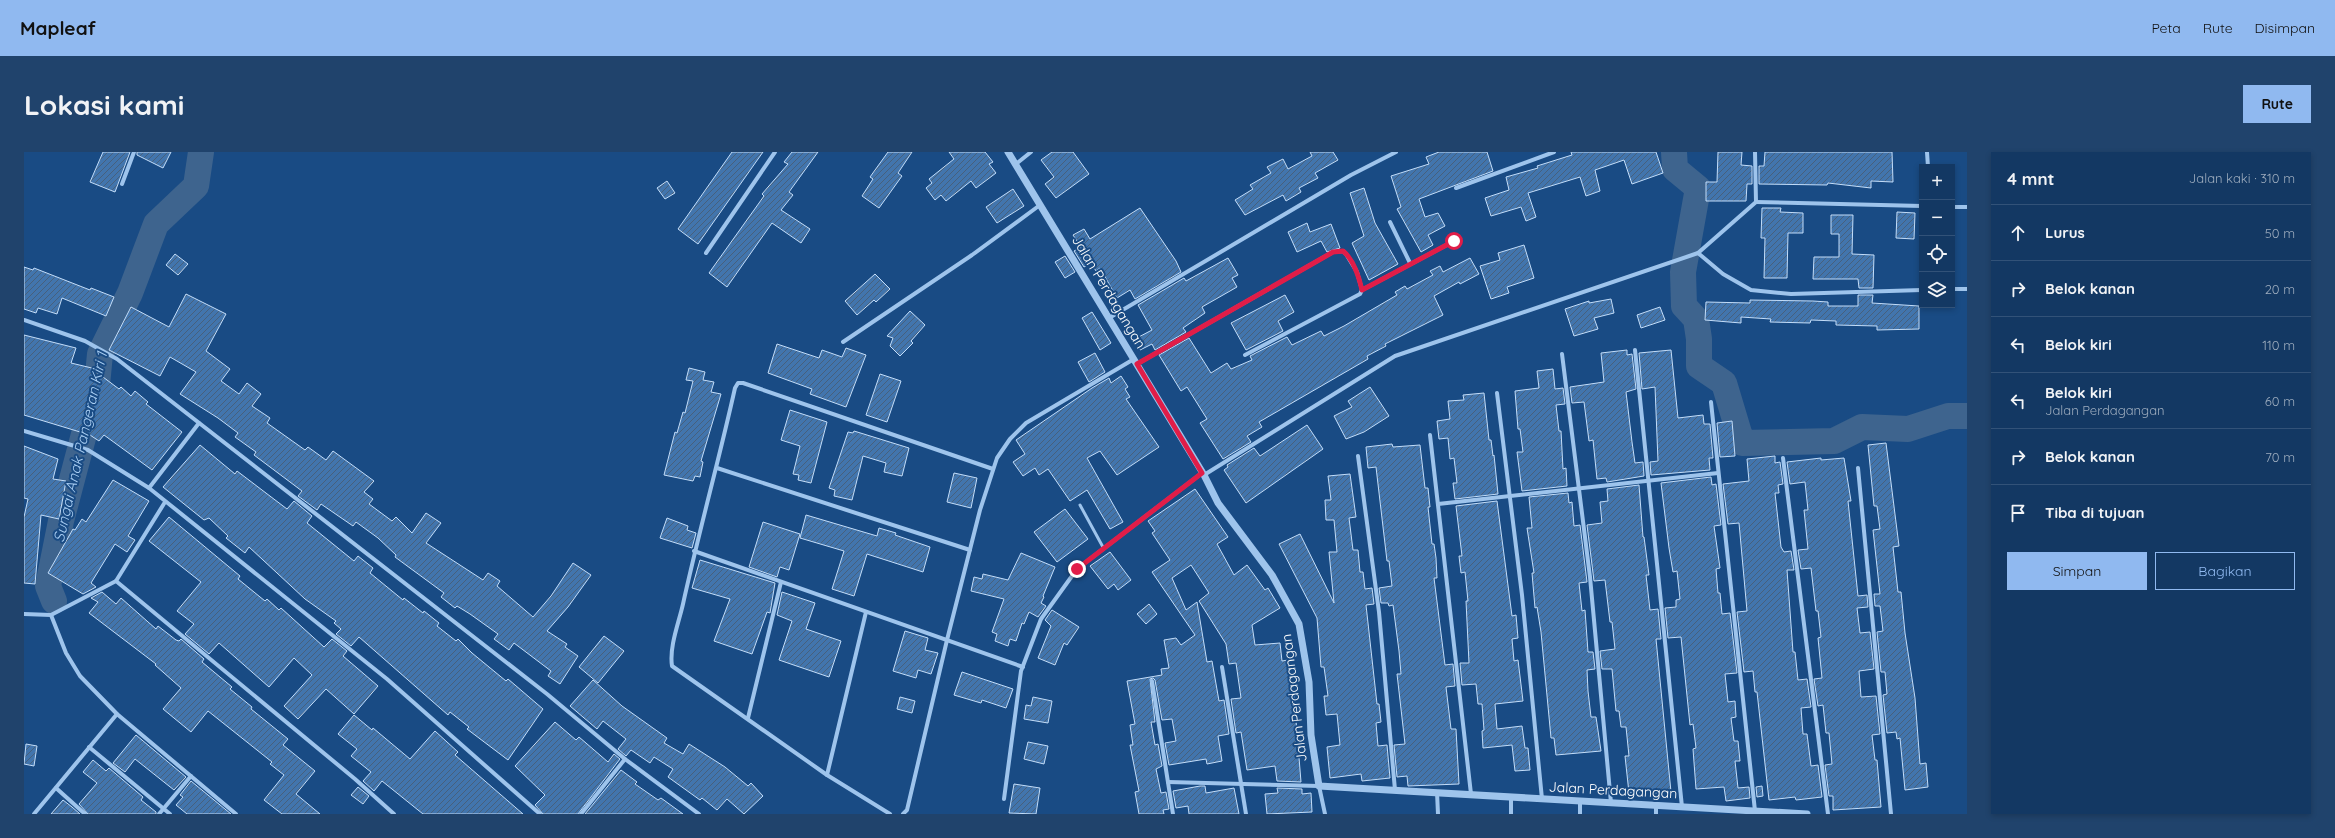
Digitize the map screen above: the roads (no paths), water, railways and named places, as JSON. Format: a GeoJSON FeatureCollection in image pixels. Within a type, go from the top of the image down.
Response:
{"type":"FeatureCollection","features":[{"type":"Feature","properties":{"kind":"street"},"geometry":{"type":"LineString","coordinates":[[122,184],[134,152]]}},
{"type":"Feature","properties":{"kind":"street"},"geometry":{"type":"LineString","coordinates":[[706,253],[775,152]]}},
{"type":"Feature","properties":{"kind":"street","name":"Jalan Perdagangan"},"geometry":{"type":"LineString","coordinates":[[1008,152],[1203,474],[1218,503],[1272,575],[1299,624],[1309,682],[1311,735],[1319,786],[1656,805],[1727,812],[1755,811],[1807,814]]}},
{"type":"Feature","properties":{"kind":"street"},"geometry":{"type":"LineString","coordinates":[[1016,164],[1031,152]]}},
{"type":"Feature","properties":{"kind":"street"},"geometry":{"type":"LineString","coordinates":[[1109,318],[1351,175],[1396,152]]}},
{"type":"Feature","properties":{"kind":"street"},"geometry":{"type":"LineString","coordinates":[[1456,188],[1554,152]]}},
{"type":"Feature","properties":{"kind":"street"},"geometry":{"type":"LineString","coordinates":[[1755,152],[1756,202]]}},
{"type":"Feature","properties":{"kind":"street"},"geometry":{"type":"LineString","coordinates":[[1927,152],[1928,164]]}},
{"type":"Feature","properties":{"kind":"street"},"geometry":{"type":"LineString","coordinates":[[1004,799],[1023,667],[1041,620],[1077,569],[1203,474],[1395,356],[1691,256],[1698,253],[1756,202],[1919,206]]}},
{"type":"Feature","properties":{"kind":"street"},"geometry":{"type":"LineString","coordinates":[[843,342],[972,254],[1040,204]]}},
{"type":"Feature","properties":{"kind":"street"},"geometry":{"type":"LineString","coordinates":[[1955,207],[1967,207]]}},
{"type":"Feature","properties":{"kind":"street"},"geometry":{"type":"LineString","coordinates":[[1390,222],[1410,263]]}},
{"type":"Feature","properties":{"kind":"street"},"geometry":{"type":"LineString","coordinates":[[1246,355],[1360,294],[1362,290],[1410,263],[1454,241]]}},
{"type":"Feature","properties":{"kind":"street"},"geometry":{"type":"LineString","coordinates":[[903,814],[907,810],[946,640],[980,510],[997,458],[1010,439],[1026,423],[1333,252],[1343,251],[1346,254],[1357,272],[1362,290]]}},
{"type":"Feature","properties":{"kind":"street"},"geometry":{"type":"LineString","coordinates":[[1698,253],[1723,274],[1751,290],[1791,294],[1919,290]]}},
{"type":"Feature","properties":{"kind":"street"},"geometry":{"type":"LineString","coordinates":[[1955,290],[1967,289]]}},
{"type":"Feature","properties":{"kind":"street"},"geometry":{"type":"LineString","coordinates":[[24,320],[85,341],[109,354],[547,694],[625,759],[699,814]]}},
{"type":"Feature","properties":{"kind":"street"},"geometry":{"type":"LineString","coordinates":[[1635,350],[1650,480],[1682,807]]}},
{"type":"Feature","properties":{"kind":"street"},"geometry":{"type":"LineString","coordinates":[[1562,354],[1580,488],[1611,803]]}},
{"type":"Feature","properties":{"kind":"street"},"geometry":{"type":"LineString","coordinates":[[890,814],[827,775],[672,666],[673,648],[694,552],[717,468],[735,388],[741,382],[993,469]]}},
{"type":"Feature","properties":{"kind":"street"},"geometry":{"type":"LineString","coordinates":[[1497,393],[1510,495],[1542,799]]}},
{"type":"Feature","properties":{"kind":"street"},"geometry":{"type":"LineString","coordinates":[[1710,402],[1755,811]]}},
{"type":"Feature","properties":{"kind":"street"},"geometry":{"type":"LineString","coordinates":[[149,488],[199,423]]}},
{"type":"Feature","properties":{"kind":"street"},"geometry":{"type":"LineString","coordinates":[[24,431],[88,450],[149,488],[387,679],[540,814]]}},
{"type":"Feature","properties":{"kind":"street"},"geometry":{"type":"LineString","coordinates":[[1430,435],[1470,794]]}},
{"type":"Feature","properties":{"kind":"street"},"geometry":{"type":"LineString","coordinates":[[1358,456],[1379,612],[1395,790]]}},
{"type":"Feature","properties":{"kind":"street"},"geometry":{"type":"LineString","coordinates":[[1783,458],[1828,814]]}},
{"type":"Feature","properties":{"kind":"street"},"geometry":{"type":"LineString","coordinates":[[717,468],[970,550]]}},
{"type":"Feature","properties":{"kind":"street"},"geometry":{"type":"LineString","coordinates":[[1858,468],[1891,814]]}},
{"type":"Feature","properties":{"kind":"street"},"geometry":{"type":"LineString","coordinates":[[1438,504],[1718,473]]}},
{"type":"Feature","properties":{"kind":"street"},"geometry":{"type":"LineString","coordinates":[[24,614],[54,614],[116,581],[165,502]]}},
{"type":"Feature","properties":{"kind":"street"},"geometry":{"type":"LineString","coordinates":[[694,552],[1023,667]]}},
{"type":"Feature","properties":{"kind":"street"},"geometry":{"type":"LineString","coordinates":[[116,581],[355,779],[394,814]]}},
{"type":"Feature","properties":{"kind":"street"},"geometry":{"type":"LineString","coordinates":[[748,718],[780,582]]}},
{"type":"Feature","properties":{"kind":"street"},"geometry":{"type":"LineString","coordinates":[[827,775],[866,612]]}},
{"type":"Feature","properties":{"kind":"street"},"geometry":{"type":"LineString","coordinates":[[54,614],[74,668],[117,714],[236,814]]}},
{"type":"Feature","properties":{"kind":"street"},"geometry":{"type":"LineString","coordinates":[[1222,666],[1246,814]]}},
{"type":"Feature","properties":{"kind":"street"},"geometry":{"type":"LineString","coordinates":[[1152,680],[1173,814]]}},
{"type":"Feature","properties":{"kind":"street"},"geometry":{"type":"LineString","coordinates":[[34,814],[117,714]]}},
{"type":"Feature","properties":{"kind":"street"},"geometry":{"type":"LineString","coordinates":[[89,747],[170,814]]}},
{"type":"Feature","properties":{"kind":"street"},"geometry":{"type":"LineString","coordinates":[[581,814],[625,759]]}},
{"type":"Feature","properties":{"kind":"street"},"geometry":{"type":"LineString","coordinates":[[159,814],[191,776]]}},
{"type":"Feature","properties":{"kind":"street"},"geometry":{"type":"LineString","coordinates":[[1168,782],[1319,786],[1325,814]]}},
{"type":"Feature","properties":{"kind":"street"},"geometry":{"type":"LineString","coordinates":[[56,788],[85,814]]}},
{"type":"Feature","properties":{"kind":"street"},"geometry":{"type":"LineString","coordinates":[[1437,792],[1438,814]]}},
{"type":"Feature","properties":{"kind":"street"},"geometry":{"type":"LineString","coordinates":[[1511,797],[1511,814]]}},
{"type":"Feature","properties":{"kind":"street"},"geometry":{"type":"LineString","coordinates":[[1580,801],[1580,814]]}},
{"type":"Feature","properties":{"kind":"street"},"geometry":{"type":"LineString","coordinates":[[1656,805],[1656,814]]}},
{"type":"Feature","properties":{"kind":"lane"},"geometry":{"type":"LineString","coordinates":[[1080,505],[1104,549]]}},
{"type":"Feature","properties":{"kind":"waterway","name":"Sungai Anak Pangeran Kiri 1"},"geometry":{"type":"LineString","coordinates":[[54,601],[48,586],[61,521],[97,385],[100,354],[130,293],[156,224],[196,186],[201,152]]}},
{"type":"Feature","properties":{"kind":"waterway"},"geometry":{"type":"LineString","coordinates":[[1674,152],[1675,169],[1698,188],[1683,272],[1684,306],[1696,319],[1699,339],[1699,366],[1724,383],[1742,443],[1834,441],[1862,427],[1908,429],[1948,416],[1967,416]]}}]}
